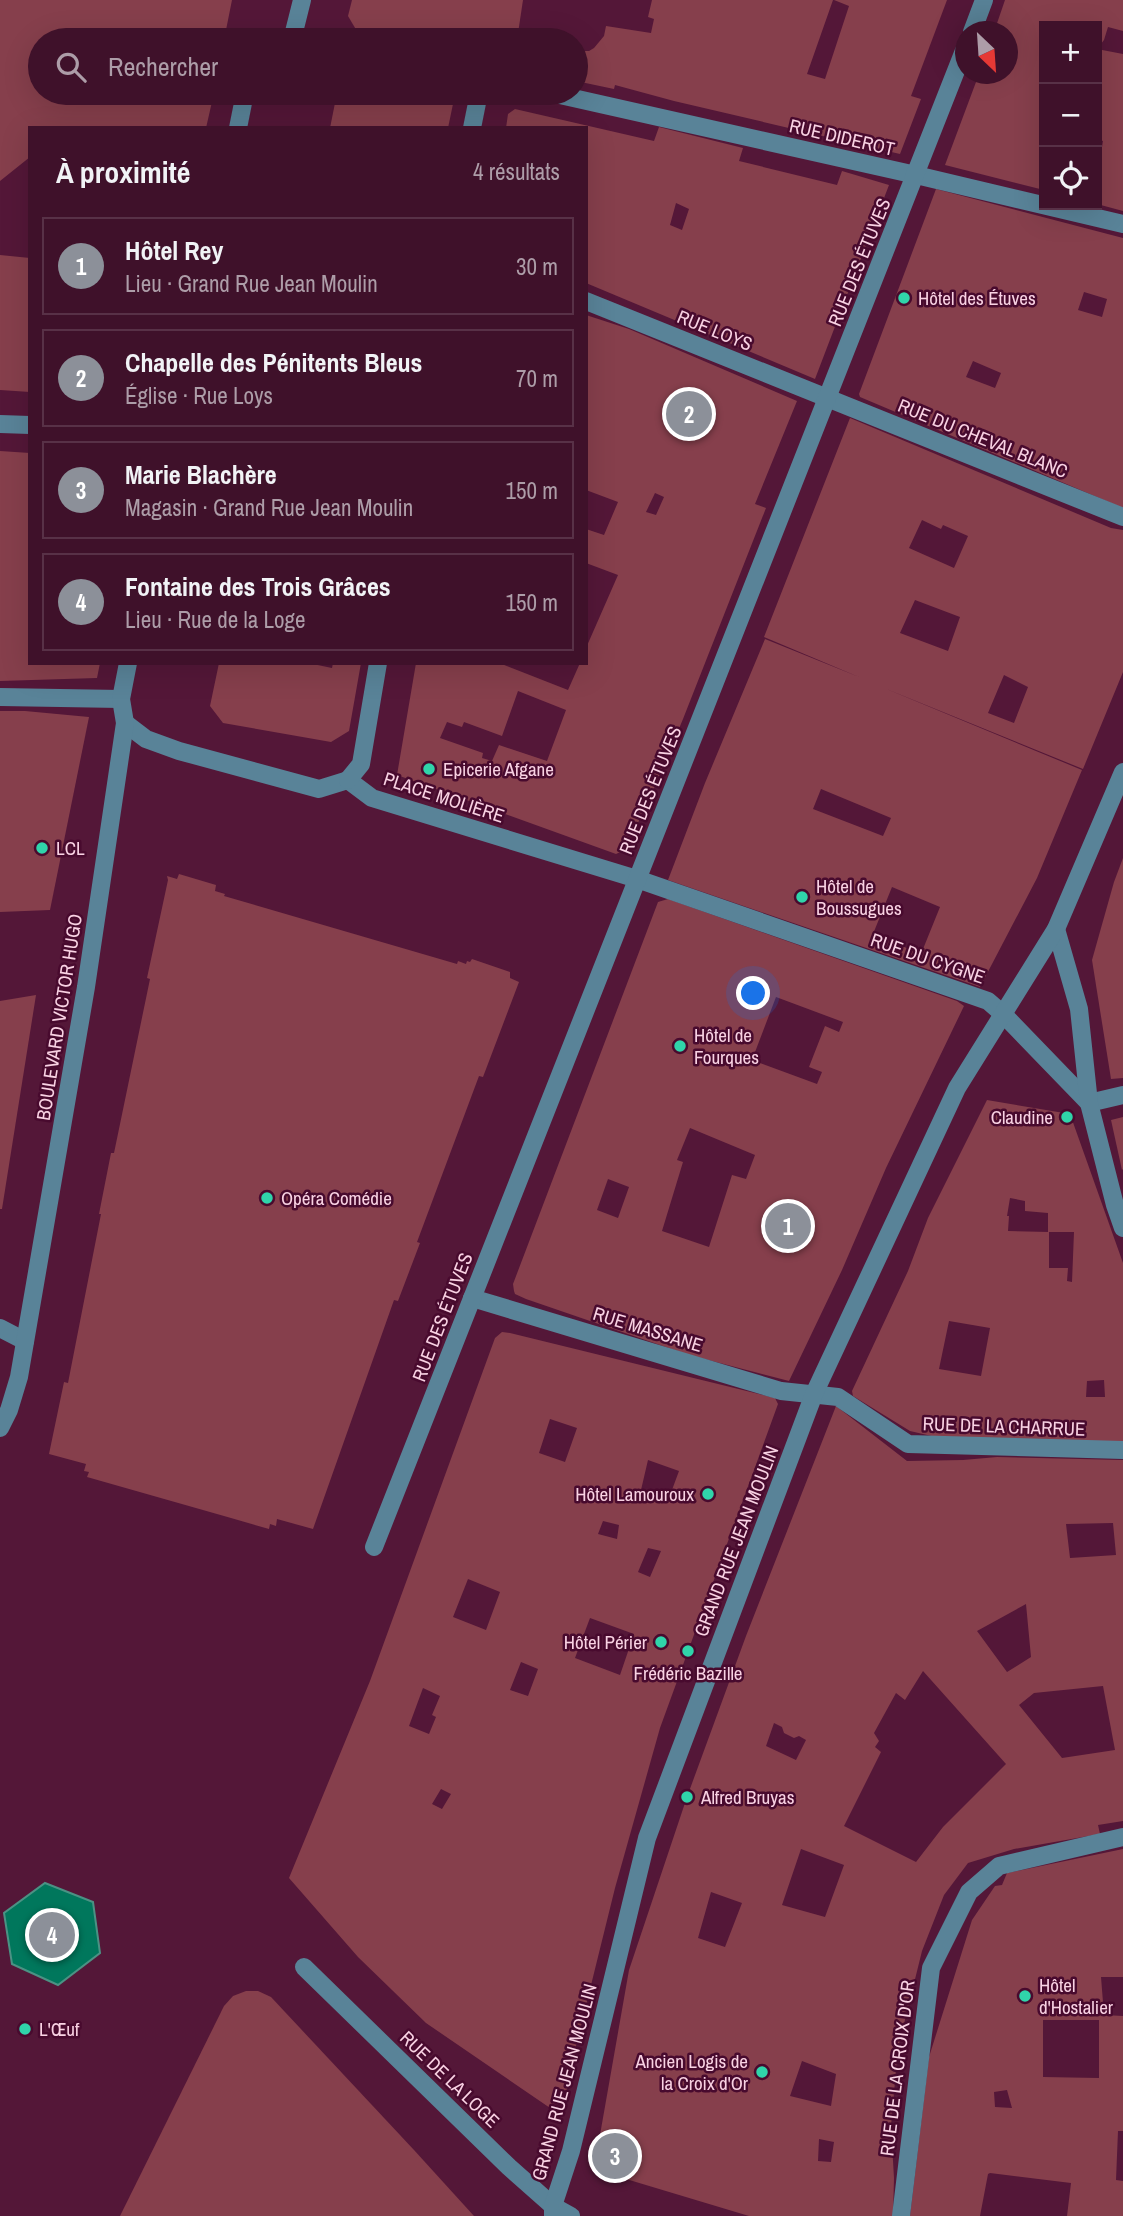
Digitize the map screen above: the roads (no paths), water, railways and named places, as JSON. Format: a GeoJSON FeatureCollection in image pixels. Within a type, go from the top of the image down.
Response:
{"type":"FeatureCollection","features":[{"type":"Feature","properties":{"kind":"street"},"geometry":{"type":"LineString","coordinates":[[295,28],[302,0]]}},
{"type":"Feature","properties":{"kind":"street"},"geometry":{"type":"LineString","coordinates":[[976,21],[984,0]]}},
{"type":"Feature","properties":{"kind":"street","name":"RUE DES ÉTUVES"},"geometry":{"type":"LineString","coordinates":[[374,1547],[955,74]]}},
{"type":"Feature","properties":{"kind":"street","name":"RUE DIDEROT"},"geometry":{"type":"LineString","coordinates":[[588,101],[1123,224]]}},
{"type":"Feature","properties":{"kind":"street"},"geometry":{"type":"LineString","coordinates":[[238,126],[243,105]]}},
{"type":"Feature","properties":{"kind":"street"},"geometry":{"type":"LineString","coordinates":[[472,126],[477,105]]}},
{"type":"Feature","properties":{"kind":"street","name":"RUE LOYS"},"geometry":{"type":"LineString","coordinates":[[588,302],[828,397]]}},
{"type":"Feature","properties":{"kind":"street","name":"RUE DU CHEVAL BLANC"},"geometry":{"type":"LineString","coordinates":[[828,397],[1123,517]]}},
{"type":"Feature","properties":{"kind":"street"},"geometry":{"type":"LineString","coordinates":[[0,424],[28,425]]}},
{"type":"Feature","properties":{"kind":"street","name":"BOULEVARD VICTOR HUGO"},"geometry":{"type":"LineString","coordinates":[[0,1427],[9,1410],[19,1377],[86,987],[125,723],[121,699],[128,665]]}},
{"type":"Feature","properties":{"kind":"street"},"geometry":{"type":"LineString","coordinates":[[125,723],[146,739],[178,751],[319,789],[348,780],[361,764],[378,665]]}},
{"type":"Feature","properties":{"kind":"street"},"geometry":{"type":"LineString","coordinates":[[0,697],[121,699]]}},
{"type":"Feature","properties":{"kind":"street","name":"GRAND RUE JEAN MOULIN"},"geometry":{"type":"LineString","coordinates":[[553,2211],[571,2151],[647,1838],[814,1394],[957,1088],[1056,929],[1123,772]]}},
{"type":"Feature","properties":{"kind":"street","name":"PLACE MOLIÈRE"},"geometry":{"type":"LineString","coordinates":[[348,780],[372,798],[637,879]]}},
{"type":"Feature","properties":{"kind":"street","name":"RUE DU CYGNE"},"geometry":{"type":"LineString","coordinates":[[637,879],[988,1001],[1089,1103]]}},
{"type":"Feature","properties":{"kind":"street"},"geometry":{"type":"LineString","coordinates":[[1056,929],[1079,1009],[1089,1103],[1123,1228]]}},
{"type":"Feature","properties":{"kind":"street"},"geometry":{"type":"LineString","coordinates":[[1089,1103],[1123,1095]]}},
{"type":"Feature","properties":{"kind":"street","name":"RUE MASSANE"},"geometry":{"type":"LineString","coordinates":[[472,1298],[781,1391],[814,1394]]}},
{"type":"Feature","properties":{"kind":"street"},"geometry":{"type":"LineString","coordinates":[[0,1328],[25,1341]]}},
{"type":"Feature","properties":{"kind":"street","name":"RUE DE LA CHARRUE"},"geometry":{"type":"LineString","coordinates":[[814,1394],[838,1397],[908,1444],[1123,1450]]}},
{"type":"Feature","properties":{"kind":"street","name":"RUE DE LA CROIX D'OR"},"geometry":{"type":"LineString","coordinates":[[901,2216],[931,1968],[969,1892],[999,1866],[1123,1837]]}},
{"type":"Feature","properties":{"kind":"street","name":"RUE DE LA LOGE"},"geometry":{"type":"LineString","coordinates":[[304,1967],[553,2211],[570,2216]]}},
{"type":"Feature","properties":{"kind":"place","name":"Hôtel des Étuves"},"geometry":{"type":"Point","coordinates":[904,298]}},
{"type":"Feature","properties":{"kind":"place","name":"Chapelle des Pénitents Bleus"},"geometry":{"type":"Point","coordinates":[689,414]}},
{"type":"Feature","properties":{"kind":"place","name":"Epicerie Afgane"},"geometry":{"type":"Point","coordinates":[429,769]}},
{"type":"Feature","properties":{"kind":"place","name":"LCL"},"geometry":{"type":"Point","coordinates":[42,848]}},
{"type":"Feature","properties":{"kind":"place","name":"Hôtel de Boussugues"},"geometry":{"type":"Point","coordinates":[802,897]}},
{"type":"Feature","properties":{"kind":"place","name":"Hôtel de Fourques"},"geometry":{"type":"Point","coordinates":[680,1046]}},
{"type":"Feature","properties":{"kind":"place","name":"Claudine"},"geometry":{"type":"Point","coordinates":[1067,1117]}},
{"type":"Feature","properties":{"kind":"place","name":"Opéra Comédie"},"geometry":{"type":"Point","coordinates":[267,1198]}},
{"type":"Feature","properties":{"kind":"place","name":"Hôtel Rey"},"geometry":{"type":"Point","coordinates":[788,1226]}},
{"type":"Feature","properties":{"kind":"place","name":"Hôtel Lamouroux"},"geometry":{"type":"Point","coordinates":[708,1494]}},
{"type":"Feature","properties":{"kind":"place","name":"Hôtel Périer"},"geometry":{"type":"Point","coordinates":[661,1642]}},
{"type":"Feature","properties":{"kind":"place","name":"Frédéric Bazille"},"geometry":{"type":"Point","coordinates":[688,1651]}},
{"type":"Feature","properties":{"kind":"place","name":"Alfred Bruyas"},"geometry":{"type":"Point","coordinates":[687,1797]}},
{"type":"Feature","properties":{"kind":"place","name":"Fontaine des Trois Grâces"},"geometry":{"type":"Point","coordinates":[52,1935]}},
{"type":"Feature","properties":{"kind":"place","name":"Hôtel d'Hostalier"},"geometry":{"type":"Point","coordinates":[1025,1996]}},
{"type":"Feature","properties":{"kind":"place","name":"L'Œuf"},"geometry":{"type":"Point","coordinates":[25,2029]}},
{"type":"Feature","properties":{"kind":"place","name":"Ancien Logis de la Croix d'Or"},"geometry":{"type":"Point","coordinates":[762,2072]}},
{"type":"Feature","properties":{"kind":"place","name":"Marie Blachère"},"geometry":{"type":"Point","coordinates":[615,2156]}}]}
